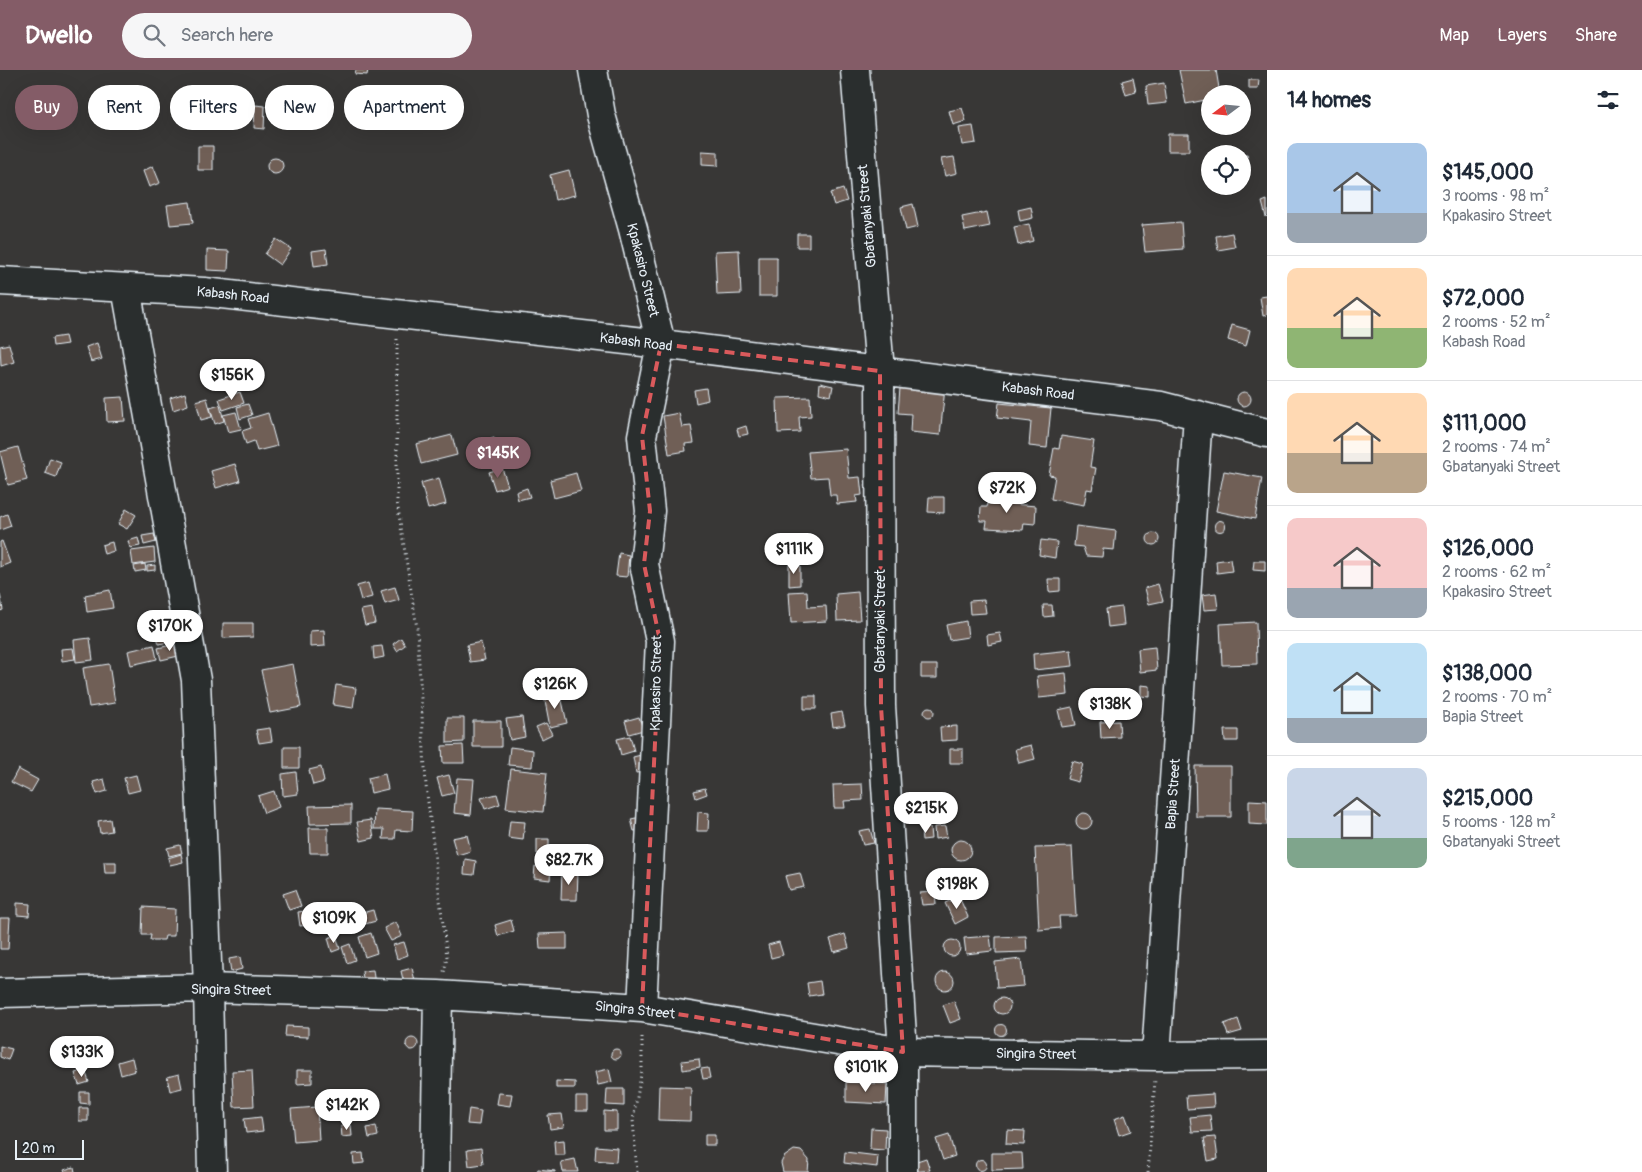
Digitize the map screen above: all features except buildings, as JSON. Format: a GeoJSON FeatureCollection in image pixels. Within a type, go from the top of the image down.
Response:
{"type":"FeatureCollection","features":[{"type":"Feature","properties":{"kind":"street","name":"Kpakasiro Street"},"geometry":{"type":"LineString","coordinates":[[593,70],[601,115],[634,229],[661,344],[642,436],[650,511],[644,564],[660,640],[642,1008]]}},
{"type":"Feature","properties":{"kind":"street","name":"Gbatanyaki Street"},"geometry":{"type":"LineString","coordinates":[[854,70],[880,371],[881,706],[903,1052],[903,1172]]}},
{"type":"Feature","properties":{"kind":"street","name":"Kabash Road"},"geometry":{"type":"LineString","coordinates":[[0,281],[204,292],[661,344],[1160,406],[1267,433]]}},
{"type":"Feature","properties":{"kind":"street"},"geometry":{"type":"LineString","coordinates":[[126,288],[196,680],[208,988],[212,1172]]}},
{"type":"Feature","properties":{"kind":"street","name":"Bapia Street"},"geometry":{"type":"LineString","coordinates":[[1156,1056],[1198,415]]}},
{"type":"Feature","properties":{"kind":"street","name":"Singira Street"},"geometry":{"type":"LineString","coordinates":[[0,993],[208,988],[438,995],[642,1008],[903,1052],[1156,1056],[1267,1055]]}},
{"type":"Feature","properties":{"kind":"street"},"geometry":{"type":"LineString","coordinates":[[434,1172],[438,995]]}},
{"type":"Feature","properties":{"kind":"path"},"geometry":{"type":"LineString","coordinates":[[397,314],[396,502],[417,628],[426,786],[447,957],[438,995]]}},
{"type":"Feature","properties":{"kind":"path"},"geometry":{"type":"LineString","coordinates":[[637,1172],[633,1120],[642,1069],[642,1008]]}},
{"type":"Feature","properties":{"kind":"path"},"geometry":{"type":"LineString","coordinates":[[1148,1172],[1156,1056]]}},
{"type":"Feature","properties":{"kind":"highlighted area"},"geometry":{"type":"Polygon","coordinates":[[[661,344],[880,371],[881,706],[903,1052],[642,1008],[660,641],[644,564],[650,511],[642,436],[661,344]]]}}]}
